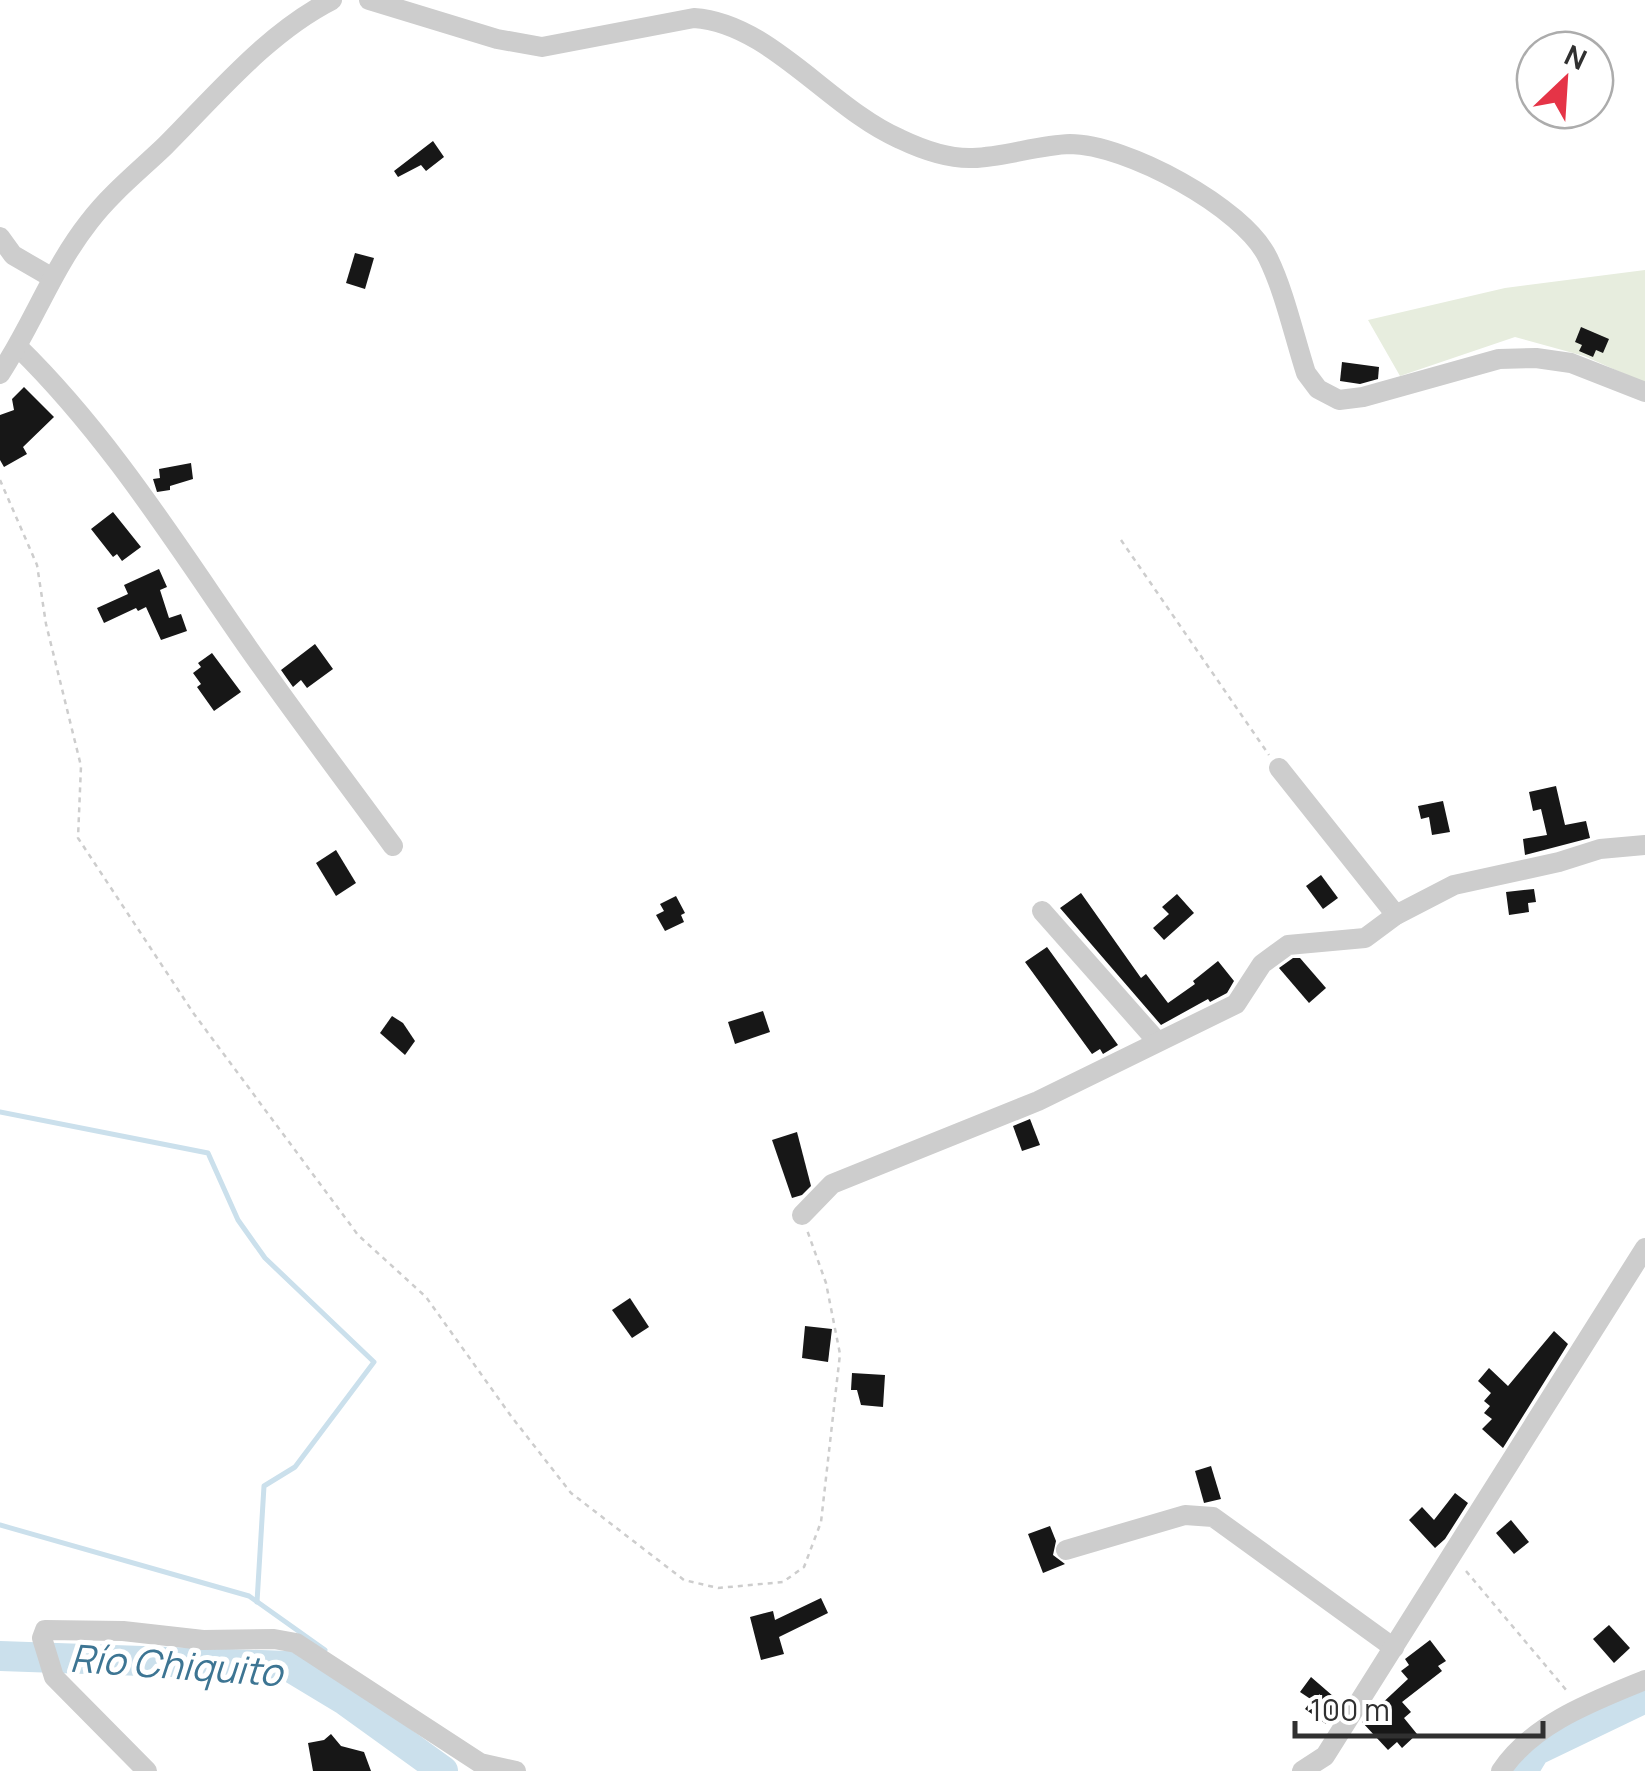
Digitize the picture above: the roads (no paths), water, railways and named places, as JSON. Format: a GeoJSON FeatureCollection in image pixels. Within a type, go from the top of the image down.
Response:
{"type":"FeatureCollection","features":[{"type":"Feature","properties":{"kind":"street"},"geometry":{"type":"LineString","coordinates":[[0,374],[18,347],[51,277],[91,219],[262,50],[312,10],[332,0]]}},
{"type":"Feature","properties":{"kind":"street"},"geometry":{"type":"LineString","coordinates":[[369,0],[497,39],[542,47],[694,18],[720,19],[746,30],[870,125],[935,152],[971,158],[1069,144],[1104,147],[1130,156],[1214,202],[1253,234],[1268,258],[1306,373],[1318,389],[1339,400],[1364,397],[1499,359],[1517,358],[1571,363],[1645,392]]}},
{"type":"Feature","properties":{"kind":"street"},"geometry":{"type":"LineString","coordinates":[[0,237],[13,254],[51,277]]}},
{"type":"Feature","properties":{"kind":"street"},"geometry":{"type":"LineString","coordinates":[[18,347],[62,390],[154,510],[392,846]]}},
{"type":"Feature","properties":{"kind":"street"},"geometry":{"type":"LineString","coordinates":[[1279,768],[1396,915]]}},
{"type":"Feature","properties":{"kind":"street"},"geometry":{"type":"LineString","coordinates":[[802,1215],[832,1184],[1038,1101],[1236,1004],[1262,964],[1288,945],[1365,938],[1396,915],[1454,886],[1600,849],[1645,846]]}},
{"type":"Feature","properties":{"kind":"street"},"geometry":{"type":"LineString","coordinates":[[1042,910],[1157,1042]]}},
{"type":"Feature","properties":{"kind":"street"},"geometry":{"type":"LineString","coordinates":[[1302,1771],[1325,1756],[1645,1248]]}},
{"type":"Feature","properties":{"kind":"street"},"geometry":{"type":"LineString","coordinates":[[1066,1550],[1184,1515],[1212,1518],[1394,1648]]}},
{"type":"Feature","properties":{"kind":"street"},"geometry":{"type":"LineString","coordinates":[[147,1771],[54,1677],[42,1638],[45,1630],[123,1631],[204,1640],[296,1643],[480,1763],[516,1771]]}},
{"type":"Feature","properties":{"kind":"street"},"geometry":{"type":"LineString","coordinates":[[1501,1771],[1536,1735],[1580,1707],[1645,1680]]}},
{"type":"Feature","properties":{"kind":"waterway"},"geometry":{"type":"LineString","coordinates":[[0,1112],[208,1153],[238,1220],[265,1258],[374,1362],[295,1467],[264,1486],[257,1602]]}},
{"type":"Feature","properties":{"kind":"waterway"},"geometry":{"type":"LineString","coordinates":[[0,1525],[249,1596],[325,1650]]}},
{"type":"Feature","properties":{"kind":"waterway","name":"Río Chiquito"},"geometry":{"type":"LineString","coordinates":[[0,1656],[288,1666],[346,1701],[443,1771]]}},
{"type":"Feature","properties":{"kind":"waterway","name":"Río Chiquito"},"geometry":{"type":"LineString","coordinates":[[1523,1771],[1535,1751],[1645,1698]]}},
{"type":"Feature","properties":{"kind":"waterway","name":"Río Chiquito"},"geometry":{"type":"LineString","coordinates":[[439,1765],[439,1771]]}}]}
